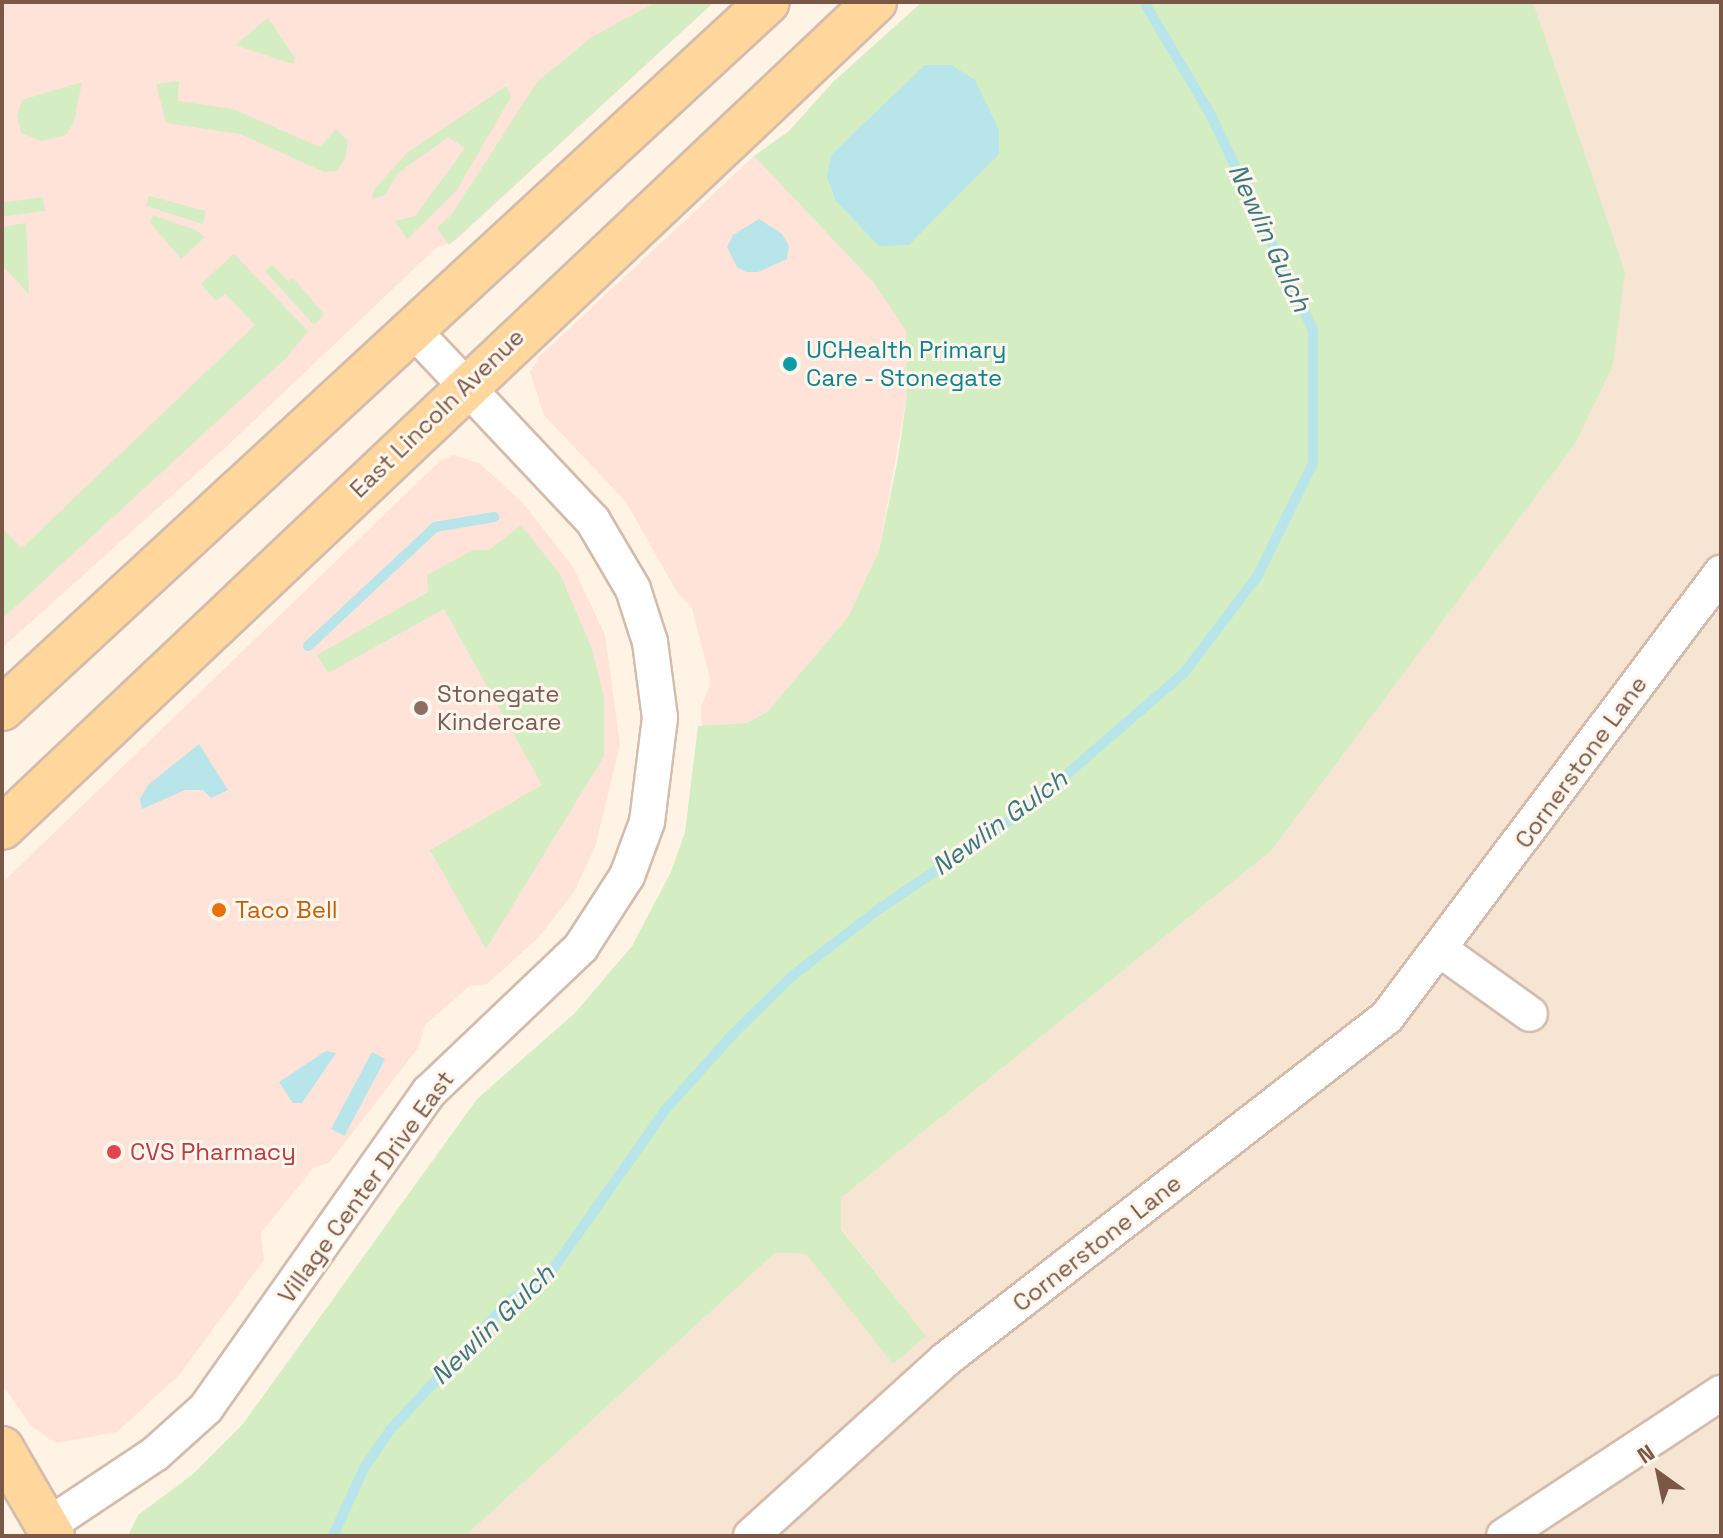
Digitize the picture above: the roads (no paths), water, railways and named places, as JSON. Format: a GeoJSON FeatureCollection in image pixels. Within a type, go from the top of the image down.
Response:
{"type":"FeatureCollection","features":[{"type":"Feature","properties":{"kind":"main road"},"geometry":{"type":"LineString","coordinates":[[2,709],[768,2]]}},
{"type":"Feature","properties":{"kind":"main road","name":"East Lincoln Avenue"},"geometry":{"type":"LineString","coordinates":[[2,828],[465,386],[875,2]]}},
{"type":"Feature","properties":{"kind":"main road"},"geometry":{"type":"LineString","coordinates":[[2,1448],[50,1531]]}},
{"type":"Feature","properties":{"kind":"street","name":"Village Center Drive East"},"geometry":{"type":"LineString","coordinates":[[50,1531],[155,1454],[206,1408],[429,1092],[471,1047],[563,969],[613,900],[637,852],[654,792],[660,718],[641,611],[614,550],[593,521],[412,329]]}},
{"type":"Feature","properties":{"kind":"street","name":"Cornerstone Lane"},"geometry":{"type":"LineString","coordinates":[[751,1536],[945,1360],[1356,1044],[1403,1000],[1721,573]]}},
{"type":"Feature","properties":{"kind":"street"},"geometry":{"type":"LineString","coordinates":[[1442,951],[1530,1014]]}},
{"type":"Feature","properties":{"kind":"street"},"geometry":{"type":"LineString","coordinates":[[1504,1536],[1721,1393]]}},
{"type":"Feature","properties":{"kind":"water"},"geometry":{"type":"Polygon","coordinates":[[[925,65],[951,65],[975,80],[999,130],[999,154],[909,245],[879,246],[836,201],[827,177],[831,155],[925,65]]]}},
{"type":"Feature","properties":{"kind":"water"},"geometry":{"type":"Polygon","coordinates":[[[759,219],[782,234],[789,246],[787,259],[758,272],[746,272],[737,267],[727,247],[733,235],[759,219]]]}},
{"type":"Feature","properties":{"kind":"water"},"geometry":{"type":"Polygon","coordinates":[[[199,744],[228,790],[211,798],[203,790],[185,790],[142,809],[140,799],[148,785],[199,744]]]}},
{"type":"Feature","properties":{"kind":"water"},"geometry":{"type":"Polygon","coordinates":[[[326,1051],[336,1053],[302,1103],[293,1103],[279,1082],[326,1051]]]}},
{"type":"Feature","properties":{"kind":"water"},"geometry":{"type":"Polygon","coordinates":[[[372,1052],[385,1059],[344,1136],[331,1129],[372,1052]]]}},
{"type":"Feature","properties":{"kind":"waterway","name":"Newlin Gulch"},"geometry":{"type":"LineString","coordinates":[[333,1536],[364,1468],[390,1430],[510,1300],[551,1272],[666,1109],[733,1034],[792,976],[879,909],[1028,808],[1184,673],[1258,575],[1313,463],[1313,330],[1212,117],[1144,2]]}},
{"type":"Feature","properties":{"kind":"waterway"},"geometry":{"type":"LineString","coordinates":[[308,646],[435,527],[494,517]]}},
{"type":"Feature","properties":{"kind":"place","name":"UCHealth Primary Care - Stonegate"},"geometry":{"type":"Point","coordinates":[790,364]}},
{"type":"Feature","properties":{"kind":"place","name":"Stonegate Kindercare"},"geometry":{"type":"Point","coordinates":[421,708]}},
{"type":"Feature","properties":{"kind":"place","name":"Taco Bell"},"geometry":{"type":"Point","coordinates":[219,910]}},
{"type":"Feature","properties":{"kind":"place","name":"CVS Pharmacy"},"geometry":{"type":"Point","coordinates":[114,1152]}}]}
